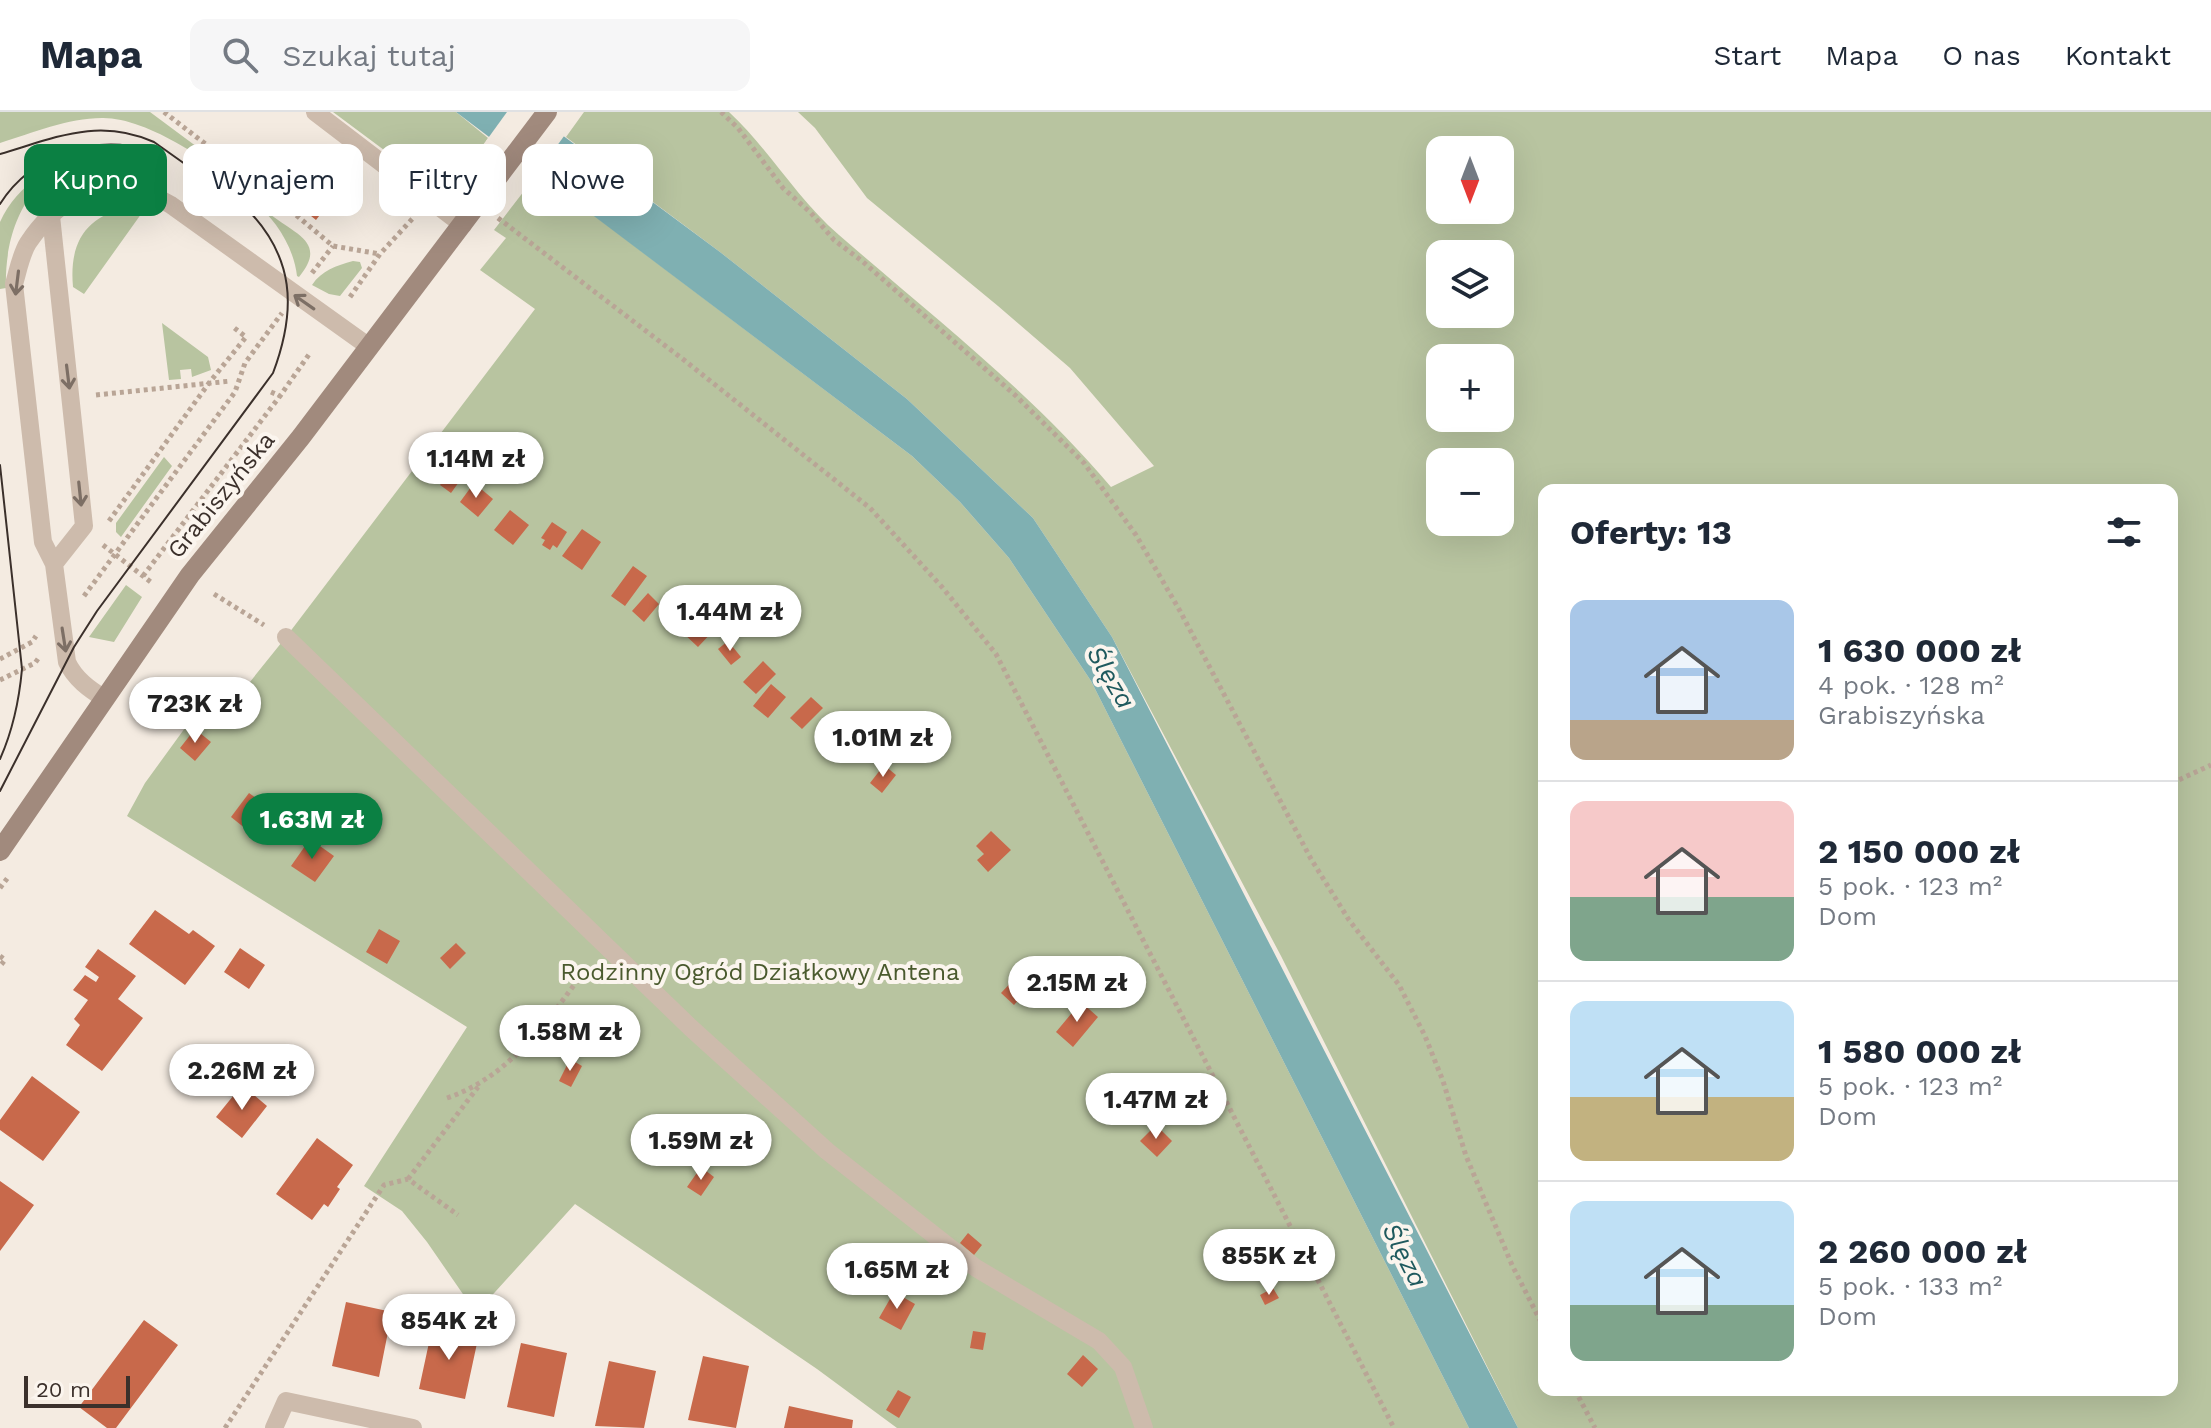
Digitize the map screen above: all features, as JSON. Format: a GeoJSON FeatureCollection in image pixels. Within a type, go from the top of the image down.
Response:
{"type":"FeatureCollection","features":[{"type":"Feature","properties":{"kind":"main road","name":"Grabiszyńska"},"geometry":{"type":"LineString","coordinates":[[0,851],[190,575],[243,512],[547,112]]}},
{"type":"Feature","properties":{"kind":"lane"},"geometry":{"type":"LineString","coordinates":[[315,112],[379,162]]}},
{"type":"Feature","properties":{"kind":"lane"},"geometry":{"type":"LineString","coordinates":[[167,203],[368,346]]}},
{"type":"Feature","properties":{"kind":"lane"},"geometry":{"type":"LineString","coordinates":[[51,216],[84,526],[54,564]]}},
{"type":"Feature","properties":{"kind":"lane"},"geometry":{"type":"LineString","coordinates":[[51,216],[27,245],[14,284],[43,542],[54,564],[67,662],[87,687],[105,699]]}},
{"type":"Feature","properties":{"kind":"lane"},"geometry":{"type":"LineString","coordinates":[[450,216],[463,225]]}},
{"type":"Feature","properties":{"kind":"lane"},"geometry":{"type":"LineString","coordinates":[[286,637],[759,1091],[905,1214],[976,1268],[1099,1341],[1123,1367],[1144,1428]]}},
{"type":"Feature","properties":{"kind":"lane"},"geometry":{"type":"LineString","coordinates":[[274,1428],[286,1401],[413,1428]]}},
{"type":"Feature","properties":{"kind":"path"},"geometry":{"type":"LineString","coordinates":[[164,112],[333,246],[380,254]]}},
{"type":"Feature","properties":{"kind":"path"},"geometry":{"type":"LineString","coordinates":[[721,112],[738,128],[783,188],[811,213],[834,240],[1015,395],[1084,463],[1136,535],[1180,611],[1311,859],[1349,920],[1406,998],[1439,1070],[1466,1156],[1512,1265],[1538,1316]]}},
{"type":"Feature","properties":{"kind":"path"},"geometry":{"type":"LineString","coordinates":[[350,297],[380,254],[414,216]]}},
{"type":"Feature","properties":{"kind":"path"},"geometry":{"type":"LineString","coordinates":[[497,217],[870,508],[942,587],[996,654],[1394,1428]]}},
{"type":"Feature","properties":{"kind":"path"},"geometry":{"type":"LineString","coordinates":[[78,605],[235,392],[245,363],[333,246]]}},
{"type":"Feature","properties":{"kind":"path"},"geometry":{"type":"LineString","coordinates":[[209,383],[246,337],[233,327]]}},
{"type":"Feature","properties":{"kind":"path"},"geometry":{"type":"LineString","coordinates":[[143,576],[310,353]]}},
{"type":"Feature","properties":{"kind":"path"},"geometry":{"type":"LineString","coordinates":[[71,398],[231,381]]}},
{"type":"Feature","properties":{"kind":"path"},"geometry":{"type":"LineString","coordinates":[[271,392],[280,396]]}},
{"type":"Feature","properties":{"kind":"path"},"geometry":{"type":"LineString","coordinates":[[103,544],[152,583]]}},
{"type":"Feature","properties":{"kind":"path"},"geometry":{"type":"LineString","coordinates":[[214,594],[236,610]]}},
{"type":"Feature","properties":{"kind":"path"},"geometry":{"type":"LineString","coordinates":[[0,680],[35,663],[46,648]]}},
{"type":"Feature","properties":{"kind":"path"},"geometry":{"type":"LineString","coordinates":[[2178,780],[2211,765]]}},
{"type":"Feature","properties":{"kind":"path"},"geometry":{"type":"LineString","coordinates":[[447,1098],[494,1075],[533,1040],[606,944]]}},
{"type":"Feature","properties":{"kind":"path"},"geometry":{"type":"LineString","coordinates":[[0,956],[5,960],[0,966]]}},
{"type":"Feature","properties":{"kind":"path"},"geometry":{"type":"LineString","coordinates":[[225,1428],[384,1185],[408,1179],[481,1083]]}},
{"type":"Feature","properties":{"kind":"path"},"geometry":{"type":"LineString","coordinates":[[408,1179],[458,1215]]}},
{"type":"Feature","properties":{"kind":"path"},"geometry":{"type":"LineString","coordinates":[[1578,1396],[1595,1428]]}},
{"type":"Feature","properties":{"kind":"green space"},"geometry":{"type":"Polygon","coordinates":[[[0,112],[150,112],[193,144],[183,144],[183,147],[147,128],[102,118],[63,123],[0,143],[0,112]]]}},
{"type":"Feature","properties":{"kind":"green space"},"geometry":{"type":"Polygon","coordinates":[[[333,112],[456,112],[488,138],[484,144],[379,146],[333,112]]]}},
{"type":"Feature","properties":{"kind":"green space"},"geometry":{"type":"Polygon","coordinates":[[[584,112],[729,112],[824,221],[1014,387],[1111,487],[1154,466],[1070,368],[867,198],[815,128],[798,112],[2211,112],[2211,1428],[1518,1428],[1281,956],[1112,637],[1033,518],[907,399],[653,202],[653,144],[575,144],[566,137],[584,112]]]}},
{"type":"Feature","properties":{"kind":"green space"},"geometry":{"type":"Polygon","coordinates":[[[24,189],[24,206],[10,244],[6,288],[0,289],[0,222],[24,189]]]}},
{"type":"Feature","properties":{"kind":"green space","name":"Rodzinny Ogród Działkowy Antena"},"geometry":{"type":"Polygon","coordinates":[[[522,194],[522,216],[595,216],[912,456],[960,502],[1009,558],[1091,681],[1469,1428],[897,1428],[817,1369],[575,1204],[476,1313],[402,1211],[364,1186],[467,1027],[127,816],[145,783],[206,699],[225,713],[535,309],[480,270],[506,238],[494,230],[522,194]]]}},
{"type":"Feature","properties":{"kind":"green space"},"geometry":{"type":"Polygon","coordinates":[[[140,216],[84,294],[73,287],[74,257],[83,234],[102,217],[140,216]]]}},
{"type":"Feature","properties":{"kind":"green space"},"geometry":{"type":"Polygon","coordinates":[[[269,216],[299,234],[309,248],[307,265],[299,277],[287,243],[269,216]]]}},
{"type":"Feature","properties":{"kind":"green space"},"geometry":{"type":"Polygon","coordinates":[[[353,261],[360,262],[362,268],[340,296],[312,285],[325,272],[353,261]]]}},
{"type":"Feature","properties":{"kind":"green space"},"geometry":{"type":"Polygon","coordinates":[[[162,323],[208,357],[211,370],[192,377],[191,369],[180,370],[181,379],[169,380],[162,323]]]}},
{"type":"Feature","properties":{"kind":"green space"},"geometry":{"type":"Polygon","coordinates":[[[164,457],[172,466],[121,537],[116,532],[116,523],[164,457]]]}},
{"type":"Feature","properties":{"kind":"green space"},"geometry":{"type":"Polygon","coordinates":[[[126,585],[142,597],[114,642],[89,637],[126,585]]]}},
{"type":"Feature","properties":{"kind":"water"},"geometry":{"type":"Polygon","coordinates":[[[456,112],[531,112],[574,144],[522,144],[522,162],[506,150],[506,144],[498,144],[456,112]]]}},
{"type":"Feature","properties":{"kind":"water","name":"Ślęza"},"geometry":{"type":"Polygon","coordinates":[[[653,202],[907,399],[1033,518],[1112,637],[1518,1428],[1469,1428],[1091,681],[1009,558],[960,502],[912,456],[594,216],[653,216],[653,202]]]}},
{"type":"Feature","properties":{"kind":"pier"},"geometry":{"type":"Polygon","coordinates":[[[507,112],[538,112],[567,132],[558,144],[522,144],[522,167],[506,155],[506,144],[486,141],[507,112]]]}},
{"type":"Feature","properties":{"kind":"building"},"geometry":{"type":"Polygon","coordinates":[[[453,467],[464,475],[451,493],[440,485],[453,467]]]}},
{"type":"Feature","properties":{"kind":"building"},"geometry":{"type":"Polygon","coordinates":[[[474,483],[493,499],[478,517],[460,502],[474,483]]]}},
{"type":"Feature","properties":{"kind":"building"},"geometry":{"type":"Polygon","coordinates":[[[510,510],[529,525],[513,545],[494,530],[510,510]]]}},
{"type":"Feature","properties":{"kind":"building"},"geometry":{"type":"Polygon","coordinates":[[[552,522],[567,532],[557,548],[553,545],[550,550],[542,545],[545,540],[541,538],[552,522]]]}},
{"type":"Feature","properties":{"kind":"building"},"geometry":{"type":"Polygon","coordinates":[[[582,529],[601,542],[582,570],[562,556],[582,529]]]}},
{"type":"Feature","properties":{"kind":"building"},"geometry":{"type":"Polygon","coordinates":[[[633,566],[647,576],[625,606],[611,596],[633,566]]]}},
{"type":"Feature","properties":{"kind":"building"},"geometry":{"type":"Polygon","coordinates":[[[648,593],[659,604],[644,622],[632,611],[648,593]]]}},
{"type":"Feature","properties":{"kind":"building"},"geometry":{"type":"Polygon","coordinates":[[[700,615],[715,629],[698,647],[683,633],[700,615]]]}},
{"type":"Feature","properties":{"kind":"building"},"geometry":{"type":"Polygon","coordinates":[[[728,641],[741,657],[731,665],[718,649],[728,641]]]}},
{"type":"Feature","properties":{"kind":"building"},"geometry":{"type":"Polygon","coordinates":[[[763,661],[776,674],[756,694],[743,682],[763,661]]]}},
{"type":"Feature","properties":{"kind":"building"},"geometry":{"type":"Polygon","coordinates":[[[771,684],[786,697],[768,718],[753,706],[771,684]]]}},
{"type":"Feature","properties":{"kind":"building"},"geometry":{"type":"Polygon","coordinates":[[[811,697],[823,708],[802,729],[790,718],[811,697]]]}},
{"type":"Feature","properties":{"kind":"building"},"geometry":{"type":"Polygon","coordinates":[[[835,712],[847,722],[829,744],[816,735],[835,712]]]}},
{"type":"Feature","properties":{"kind":"building"},"geometry":{"type":"Polygon","coordinates":[[[195,729],[211,742],[195,761],[180,748],[195,729]]]}},
{"type":"Feature","properties":{"kind":"building"},"geometry":{"type":"Polygon","coordinates":[[[884,765],[896,775],[882,793],[870,783],[884,765]]]}},
{"type":"Feature","properties":{"kind":"building"},"geometry":{"type":"Polygon","coordinates":[[[249,793],[270,808],[251,833],[231,817],[249,793]]]}},
{"type":"Feature","properties":{"kind":"building"},"geometry":{"type":"Polygon","coordinates":[[[991,831],[1011,850],[988,872],[977,860],[984,854],[976,846],[991,831]]]}},
{"type":"Feature","properties":{"kind":"building"},"geometry":{"type":"Polygon","coordinates":[[[310,839],[334,856],[315,882],[291,866],[310,839]]]}},
{"type":"Feature","properties":{"kind":"building"},"geometry":{"type":"Polygon","coordinates":[[[155,910],[189,934],[193,930],[215,946],[185,985],[129,944],[155,910]]]}},
{"type":"Feature","properties":{"kind":"building"},"geometry":{"type":"Polygon","coordinates":[[[379,929],[400,941],[387,964],[366,952],[379,929]]]}},
{"type":"Feature","properties":{"kind":"building"},"geometry":{"type":"Polygon","coordinates":[[[456,943],[466,953],[450,969],[440,958],[456,943]]]}},
{"type":"Feature","properties":{"kind":"building"},"geometry":{"type":"Polygon","coordinates":[[[240,948],[265,965],[249,989],[224,972],[240,948]]]}},
{"type":"Feature","properties":{"kind":"building"},"geometry":{"type":"Polygon","coordinates":[[[98,949],[136,976],[118,999],[143,1018],[102,1071],[66,1045],[80,1025],[74,1019],[88,1000],[73,990],[85,975],[96,982],[99,977],[85,967],[98,949]]]}},
{"type":"Feature","properties":{"kind":"building"},"geometry":{"type":"Polygon","coordinates":[[[1020,973],[1033,984],[1014,1005],[1001,993],[1020,973]]]}},
{"type":"Feature","properties":{"kind":"building"},"geometry":{"type":"Polygon","coordinates":[[[1081,1002],[1098,1017],[1073,1047],[1056,1032],[1081,1002]]]}},
{"type":"Feature","properties":{"kind":"building"},"geometry":{"type":"Polygon","coordinates":[[[570,1059],[582,1066],[571,1087],[559,1081],[570,1059]]]}},
{"type":"Feature","properties":{"kind":"building"},"geometry":{"type":"Polygon","coordinates":[[[32,1076],[80,1112],[43,1161],[0,1130],[0,1120],[32,1076]]]}},
{"type":"Feature","properties":{"kind":"building"},"geometry":{"type":"Polygon","coordinates":[[[242,1085],[267,1106],[242,1138],[216,1117],[242,1085]]]}},
{"type":"Feature","properties":{"kind":"building"},"geometry":{"type":"Polygon","coordinates":[[[1156,1125],[1172,1141],[1157,1157],[1140,1141],[1156,1125]]]}},
{"type":"Feature","properties":{"kind":"building"},"geometry":{"type":"Polygon","coordinates":[[[317,1138],[353,1165],[337,1187],[340,1189],[328,1207],[324,1204],[312,1220],[276,1194],[317,1138]]]}},
{"type":"Feature","properties":{"kind":"building"},"geometry":{"type":"Polygon","coordinates":[[[701,1167],[714,1177],[701,1196],[687,1187],[701,1167]]]}},
{"type":"Feature","properties":{"kind":"building"},"geometry":{"type":"Polygon","coordinates":[[[0,1181],[34,1205],[0,1251],[0,1181]]]}},
{"type":"Feature","properties":{"kind":"building"},"geometry":{"type":"Polygon","coordinates":[[[968,1233],[982,1245],[974,1255],[960,1243],[968,1233]]]}},
{"type":"Feature","properties":{"kind":"building"},"geometry":{"type":"Polygon","coordinates":[[[1273,1288],[1279,1298],[1265,1305],[1260,1295],[1273,1288]]]}},
{"type":"Feature","properties":{"kind":"building"},"geometry":{"type":"Polygon","coordinates":[[[894,1292],[915,1304],[901,1330],[879,1318],[894,1292]]]}},
{"type":"Feature","properties":{"kind":"building"},"geometry":{"type":"Polygon","coordinates":[[[346,1302],[392,1312],[379,1377],[332,1366],[346,1302]]]}},
{"type":"Feature","properties":{"kind":"building"},"geometry":{"type":"Polygon","coordinates":[[[144,1320],[178,1345],[116,1428],[107,1428],[79,1407],[144,1320]]]}},
{"type":"Feature","properties":{"kind":"building"},"geometry":{"type":"Polygon","coordinates":[[[433,1324],[479,1334],[465,1399],[419,1389],[433,1324]]]}},
{"type":"Feature","properties":{"kind":"building"},"geometry":{"type":"Polygon","coordinates":[[[973,1331],[986,1333],[983,1350],[970,1348],[973,1331]]]}},
{"type":"Feature","properties":{"kind":"building"},"geometry":{"type":"Polygon","coordinates":[[[521,1343],[567,1353],[554,1417],[507,1407],[521,1343]]]}},
{"type":"Feature","properties":{"kind":"building"},"geometry":{"type":"Polygon","coordinates":[[[1083,1355],[1098,1369],[1082,1387],[1067,1374],[1083,1355]]]}},
{"type":"Feature","properties":{"kind":"building"},"geometry":{"type":"Polygon","coordinates":[[[703,1356],[749,1366],[736,1428],[688,1420],[703,1356]]]}},
{"type":"Feature","properties":{"kind":"building"},"geometry":{"type":"Polygon","coordinates":[[[609,1361],[656,1371],[644,1428],[595,1426],[609,1361]]]}},
{"type":"Feature","properties":{"kind":"building"},"geometry":{"type":"Polygon","coordinates":[[[898,1390],[911,1397],[899,1418],[886,1410],[898,1390]]]}},
{"type":"Feature","properties":{"kind":"building"},"geometry":{"type":"Polygon","coordinates":[[[789,1406],[853,1420],[852,1428],[784,1428],[789,1406]]]}},
{"type":"Feature","properties":{"kind":"tram line"},"geometry":{"type":"LineString","coordinates":[[0,154],[58,137],[95,131],[114,131],[154,142],[244,206],[261,225],[282,264],[288,305],[281,350],[273,373],[97,611],[74,647],[0,791]]}},
{"type":"Feature","properties":{"kind":"tram line"},"geometry":{"type":"LineString","coordinates":[[0,204],[24,177]]}},
{"type":"Feature","properties":{"kind":"tram line"},"geometry":{"type":"LineString","coordinates":[[0,465],[22,669],[15,716],[0,759]]}}]}
